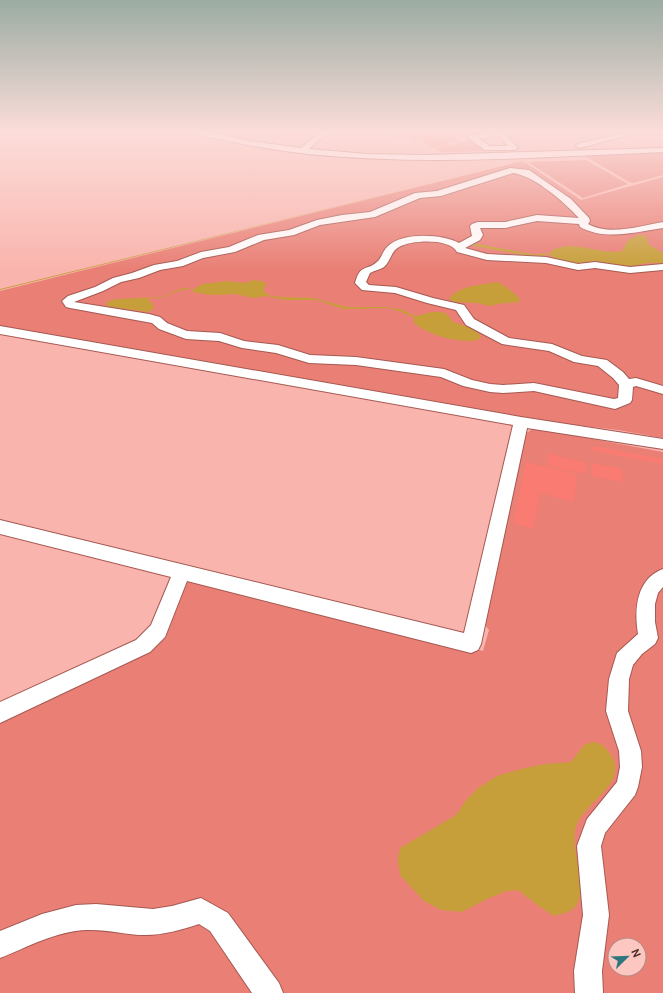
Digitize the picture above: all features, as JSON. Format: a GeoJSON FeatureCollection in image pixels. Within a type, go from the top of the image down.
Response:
{"type":"FeatureCollection","features":[{"type":"Feature","properties":{"kind":"street"},"geometry":{"type":"LineString","coordinates":[[490,177],[438,194],[418,195],[372,215],[342,218],[317,223],[291,233],[262,238],[231,250],[201,255],[179,264],[158,267],[135,276],[117,280],[99,289],[72,298],[68,304],[74,307],[91,308],[149,318],[156,320],[163,326],[186,335],[220,337],[242,344],[278,349],[309,359],[356,361],[444,373],[468,383],[490,388],[503,389],[534,387],[615,404],[625,400],[627,380]]}},
{"type":"Feature","properties":{"kind":"street"},"geometry":{"type":"LineString","coordinates":[[534,177],[568,201],[584,218],[582,223]]}},
{"type":"Feature","properties":{"kind":"street"},"geometry":{"type":"LineString","coordinates":[[459,248],[476,238],[478,235],[476,230],[478,227],[530,219],[554,219],[582,223],[598,231],[663,225]]}},
{"type":"Feature","properties":{"kind":"street"},"geometry":{"type":"LineString","coordinates":[[663,267],[650,266],[630,270],[595,265],[578,267],[546,260],[487,257],[459,248],[444,240],[434,239],[399,244],[392,247],[381,264],[365,271],[362,283],[396,290],[431,301],[457,305],[463,309],[466,318],[470,322],[494,335],[514,343],[562,349],[579,359],[602,363],[627,380],[663,390]]}},
{"type":"Feature","properties":{"kind":"street"},"geometry":{"type":"LineString","coordinates":[[0,330],[520,422],[663,444]]}},
{"type":"Feature","properties":{"kind":"street"},"geometry":{"type":"LineString","coordinates":[[0,527],[470,644],[520,422]]}},
{"type":"Feature","properties":{"kind":"street"},"geometry":{"type":"LineString","coordinates":[[0,713],[142,646],[158,631],[182,572]]}},
{"type":"Feature","properties":{"kind":"street"},"geometry":{"type":"LineString","coordinates":[[589,993],[588,971],[596,915],[589,846],[595,827],[627,787],[631,767],[630,751],[617,711],[619,679],[624,660],[635,648],[648,638],[644,620],[644,608],[653,585],[663,577]]}},
{"type":"Feature","properties":{"kind":"street"},"geometry":{"type":"LineString","coordinates":[[0,945],[30,932],[65,920],[87,917],[137,921],[162,921],[201,911],[219,922],[229,936],[234,957],[264,987]]}},
{"type":"Feature","properties":{"kind":"shaded area"},"geometry":{"type":"Polygon","coordinates":[[[456,177],[457,177],[0,290],[456,177]]]}},
{"type":"Feature","properties":{"kind":"shaded area"},"geometry":{"type":"Polygon","coordinates":[[[457,177],[547,177],[581,200],[663,177],[663,438],[618,430],[532,420],[0,327],[0,291],[457,177]]]}},
{"type":"Feature","properties":{"kind":"shaded area"},"geometry":{"type":"Polygon","coordinates":[[[551,177],[616,177],[628,184],[583,198],[551,177]]]}},
{"type":"Feature","properties":{"kind":"shaded area"},"geometry":{"type":"Polygon","coordinates":[[[621,177],[654,177],[633,183],[621,177]]]}},
{"type":"Feature","properties":{"kind":"shaded area"},"geometry":{"type":"Polygon","coordinates":[[[639,235],[646,236],[649,245],[663,253],[663,263],[647,263],[628,267],[593,261],[577,264],[559,261],[548,254],[555,249],[573,246],[603,251],[622,251],[628,240],[639,235]]]}},
{"type":"Feature","properties":{"kind":"shaded area"},"geometry":{"type":"Polygon","coordinates":[[[254,280],[265,282],[266,286],[263,289],[268,295],[313,298],[347,307],[386,307],[399,309],[416,316],[432,312],[442,312],[447,314],[453,322],[471,328],[481,336],[478,340],[471,341],[444,338],[427,331],[414,323],[414,317],[388,308],[344,309],[317,300],[286,300],[266,296],[253,298],[235,294],[211,295],[193,292],[193,289],[178,291],[162,298],[148,299],[154,306],[152,310],[147,312],[106,306],[108,303],[104,303],[116,299],[162,297],[184,288],[194,289],[202,284],[228,281],[244,283],[254,280]]]}},
{"type":"Feature","properties":{"kind":"shaded area"},"geometry":{"type":"Polygon","coordinates":[[[497,282],[516,295],[520,299],[519,302],[490,306],[477,303],[455,302],[449,299],[453,294],[465,288],[497,282]]]}},
{"type":"Feature","properties":{"kind":"shaded area"},"geometry":{"type":"Polygon","coordinates":[[[534,428],[663,452],[663,993],[0,993],[0,722],[164,636],[188,580],[483,651],[489,630],[483,623],[525,434],[534,428]]]}},
{"type":"Feature","properties":{"kind":"shaded area"},"geometry":{"type":"Polygon","coordinates":[[[592,742],[602,745],[609,752],[615,764],[615,774],[603,793],[586,811],[579,821],[575,831],[574,840],[579,872],[580,893],[578,901],[572,910],[554,916],[518,890],[507,891],[487,899],[462,912],[441,910],[424,901],[400,875],[398,859],[400,848],[456,815],[467,799],[478,788],[497,776],[521,769],[545,764],[571,762],[584,745],[592,742]]]}},
{"type":"Feature","properties":{"kind":"building"},"geometry":{"type":"Polygon","coordinates":[[[593,446],[663,459],[663,464],[593,451],[593,446]]]}},
{"type":"Feature","properties":{"kind":"building"},"geometry":{"type":"Polygon","coordinates":[[[548,453],[586,463],[585,474],[547,466],[548,453]]]}},
{"type":"Feature","properties":{"kind":"building"},"geometry":{"type":"Polygon","coordinates":[[[526,462],[577,474],[574,502],[540,493],[533,529],[513,523],[526,462]]]}},
{"type":"Feature","properties":{"kind":"building"},"geometry":{"type":"Polygon","coordinates":[[[592,463],[619,468],[622,470],[623,482],[592,476],[592,463]]]}},
{"type":"Feature","properties":{"kind":"waterway"},"geometry":{"type":"LineString","coordinates":[[470,244],[536,256],[545,254]]}}]}
